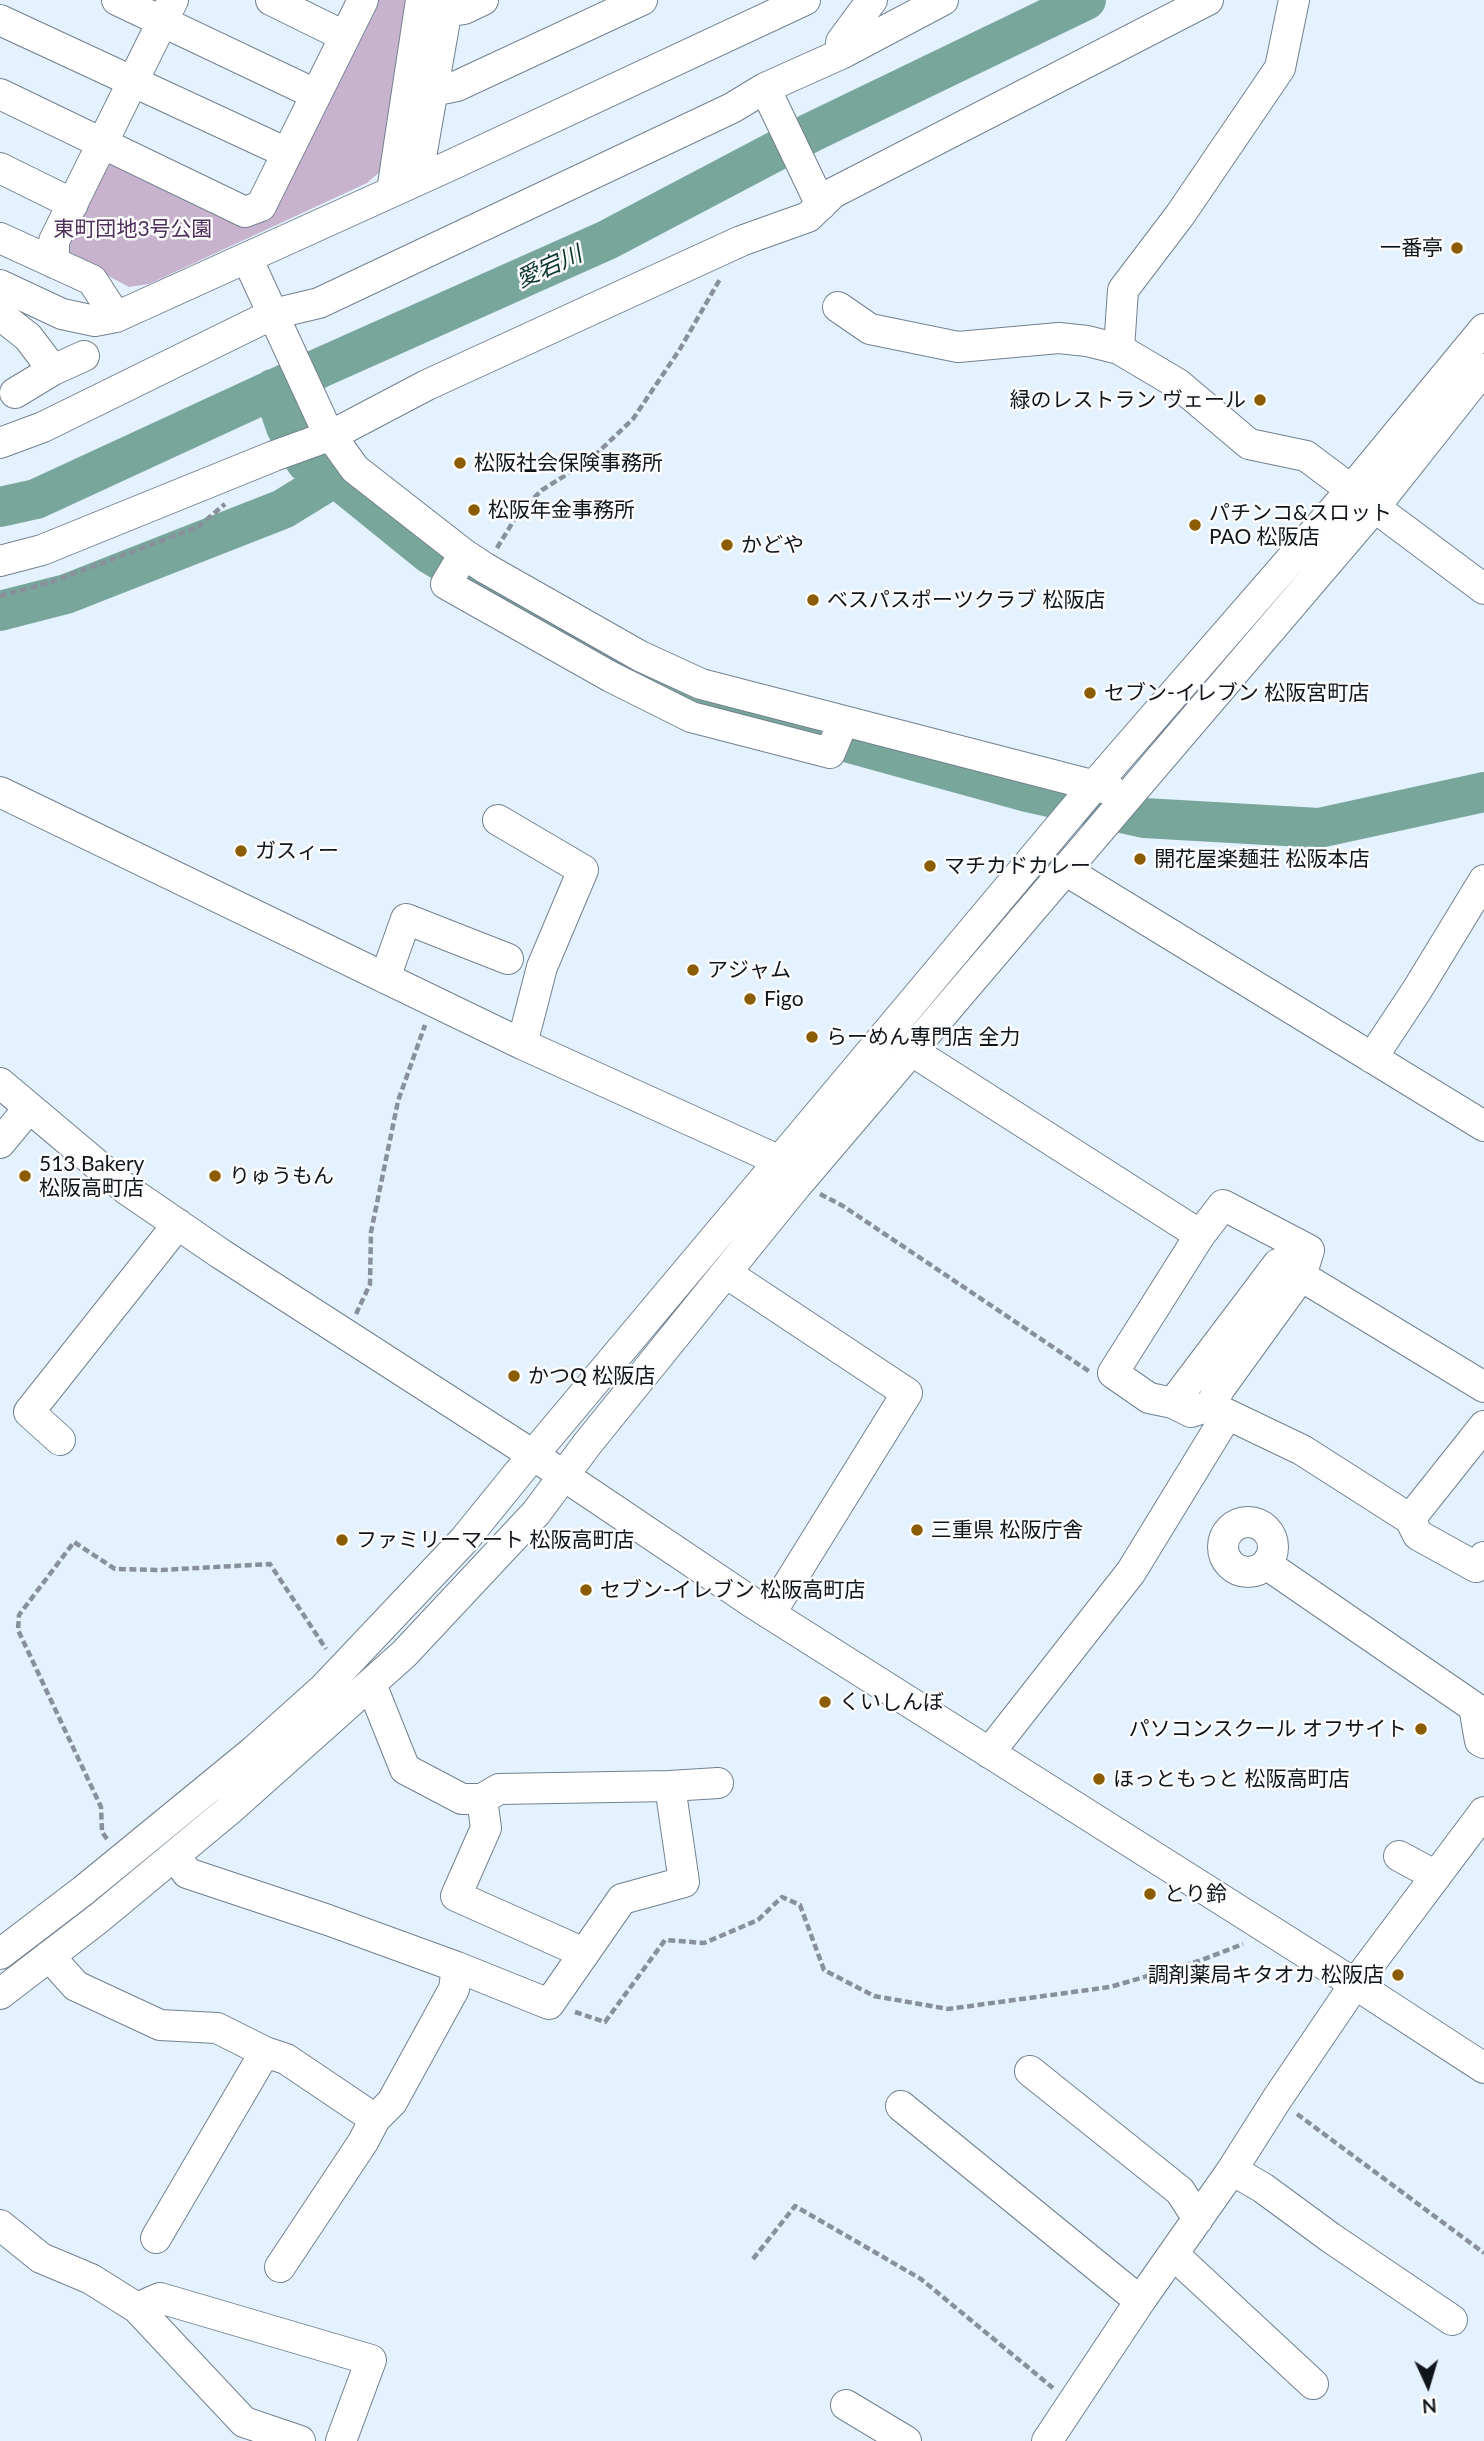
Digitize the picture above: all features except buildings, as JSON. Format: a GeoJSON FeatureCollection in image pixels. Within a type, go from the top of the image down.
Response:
{"type":"FeatureCollection","features":[{"type":"Feature","properties":{"kind":"street"},"geometry":{"type":"LineString","coordinates":[[117,0],[168,11],[315,94]]}},
{"type":"Feature","properties":{"kind":"street"},"geometry":{"type":"LineString","coordinates":[[271,0],[344,36]]}},
{"type":"Feature","properties":{"kind":"street"},"geometry":{"type":"LineString","coordinates":[[0,94],[245,212],[261,206],[363,0]]}},
{"type":"Feature","properties":{"kind":"street"},"geometry":{"type":"LineString","coordinates":[[437,4],[464,9],[483,0]]}},
{"type":"Feature","properties":{"kind":"street"},"geometry":{"type":"LineString","coordinates":[[432,91],[457,86],[642,0]]}},
{"type":"Feature","properties":{"kind":"street"},"geometry":{"type":"LineString","coordinates":[[0,285],[62,314],[95,321],[116,317],[805,0]]}},
{"type":"Feature","properties":{"kind":"street"},"geometry":{"type":"LineString","coordinates":[[841,54],[841,42],[872,0]]}},
{"type":"Feature","properties":{"kind":"street"},"geometry":{"type":"LineString","coordinates":[[0,443],[43,427],[273,314],[318,303],[732,108],[765,88],[841,54],[918,8],[943,0]]}},
{"type":"Feature","properties":{"kind":"street"},"geometry":{"type":"LineString","coordinates":[[0,561],[42,550],[275,456],[741,241],[808,217],[833,193],[1208,0]]}},
{"type":"Feature","properties":{"kind":"street"},"geometry":{"type":"LineString","coordinates":[[1119,349],[1123,290],[1180,215],[1280,68],[1294,0]]}},
{"type":"Feature","properties":{"kind":"street"},"geometry":{"type":"LineString","coordinates":[[404,185],[432,91],[437,4]]}},
{"type":"Feature","properties":{"kind":"street"},"geometry":{"type":"LineString","coordinates":[[404,185],[437,4]]}},
{"type":"Feature","properties":{"kind":"street"},"geometry":{"type":"LineString","coordinates":[[54,263],[54,241],[168,11]]}},
{"type":"Feature","properties":{"kind":"street"},"geometry":{"type":"LineString","coordinates":[[0,20],[287,153]]}},
{"type":"Feature","properties":{"kind":"street"},"geometry":{"type":"LineString","coordinates":[[765,88],[821,205]]}},
{"type":"Feature","properties":{"kind":"street"},"geometry":{"type":"LineString","coordinates":[[0,168],[73,204]]}},
{"type":"Feature","properties":{"kind":"street"},"geometry":{"type":"LineString","coordinates":[[0,238],[92,280],[116,317]]}},
{"type":"Feature","properties":{"kind":"street"},"geometry":{"type":"LineString","coordinates":[[247,258],[324,435],[355,469],[470,559],[536,617]]}},
{"type":"Feature","properties":{"kind":"street"},"geometry":{"type":"LineString","coordinates":[[838,307],[870,329],[958,348],[1059,338],[1119,349],[1178,384],[1250,444],[1306,456],[1484,589]]}},
{"type":"Feature","properties":{"kind":"street"},"geometry":{"type":"LineString","coordinates":[[0,315],[28,337],[53,370]]}},
{"type":"Feature","properties":{"kind":"street"},"geometry":{"type":"LineString","coordinates":[[0,1954],[256,1750],[340,1670],[464,1540],[1067,818],[1351,490],[1484,329]]}},
{"type":"Feature","properties":{"kind":"street"},"geometry":{"type":"LineString","coordinates":[[15,393],[53,370],[85,356]]}},
{"type":"Feature","properties":{"kind":"street"},"geometry":{"type":"LineString","coordinates":[[0,1994],[228,1811],[371,1684],[404,1654],[536,1513],[588,1443],[796,1186],[1374,508],[1484,369]]}},
{"type":"Feature","properties":{"kind":"street"},"geometry":{"type":"LineString","coordinates":[[470,559],[446,584],[536,617],[634,671],[691,717],[830,753],[842,723]]}},
{"type":"Feature","properties":{"kind":"street"},"geometry":{"type":"LineString","coordinates":[[634,671],[701,684],[1127,798]]}},
{"type":"Feature","properties":{"kind":"street"},"geometry":{"type":"LineString","coordinates":[[739,728],[746,697]]}},
{"type":"Feature","properties":{"kind":"street"},"geometry":{"type":"LineString","coordinates":[[0,792],[522,1044],[780,1161]]}},
{"type":"Feature","properties":{"kind":"street"},"geometry":{"type":"LineString","coordinates":[[498,820],[583,870],[542,967],[522,1044]]}},
{"type":"Feature","properties":{"kind":"street"},"geometry":{"type":"LineString","coordinates":[[1065,870],[1484,1126]]}},
{"type":"Feature","properties":{"kind":"street"},"geometry":{"type":"LineString","coordinates":[[1372,1058],[1484,880]]}},
{"type":"Feature","properties":{"kind":"street"},"geometry":{"type":"LineString","coordinates":[[385,978],[406,919],[508,959]]}},
{"type":"Feature","properties":{"kind":"street"},"geometry":{"type":"LineString","coordinates":[[912,1051],[1199,1235]]}},
{"type":"Feature","properties":{"kind":"street"},"geometry":{"type":"LineString","coordinates":[[0,1083],[126,1188],[178,1224],[533,1455],[770,1614],[1484,2068]]}},
{"type":"Feature","properties":{"kind":"street"},"geometry":{"type":"LineString","coordinates":[[0,1143],[29,1108]]}},
{"type":"Feature","properties":{"kind":"street"},"geometry":{"type":"LineString","coordinates":[[989,1753],[1131,1572],[1218,1411],[1220,1388],[1301,1276],[1309,1250],[1223,1205],[1199,1235],[1113,1373],[1149,1398],[1173,1403],[1191,1412],[1218,1411],[1302,1451],[1410,1519],[1418,1535],[1476,1567],[1484,1557]]}},
{"type":"Feature","properties":{"kind":"street"},"geometry":{"type":"LineString","coordinates":[[60,1440],[29,1412],[178,1224]]}},
{"type":"Feature","properties":{"kind":"street"},"geometry":{"type":"LineString","coordinates":[[1173,1403],[1278,1264],[1482,1380]]}},
{"type":"Feature","properties":{"kind":"street"},"geometry":{"type":"LineString","coordinates":[[726,1273],[907,1393],[770,1614]]}},
{"type":"Feature","properties":{"kind":"street"},"geometry":{"type":"LineString","coordinates":[[1410,1519],[1484,1426]]}},
{"type":"Feature","properties":{"kind":"street"},"geometry":{"type":"LineString","coordinates":[[1266,1564],[1474,1707],[1480,1741],[1484,1744]]}},
{"type":"Feature","properties":{"kind":"street"},"geometry":{"type":"LineString","coordinates":[[371,1684],[405,1769],[462,1798],[482,1799],[499,1788],[718,1783]]}},
{"type":"Feature","properties":{"kind":"street"},"geometry":{"type":"LineString","coordinates":[[174,1855],[187,1873],[328,1920],[549,2004],[622,1899],[684,1882],[670,1786]]}},
{"type":"Feature","properties":{"kind":"street"},"geometry":{"type":"LineString","coordinates":[[482,1799],[486,1828],[456,1896],[584,1953]]}},
{"type":"Feature","properties":{"kind":"street"},"geometry":{"type":"LineString","coordinates":[[1047,2441],[1140,2301],[1233,2170],[1277,2099],[1355,1984],[1484,1812]]}},
{"type":"Feature","properties":{"kind":"street"},"geometry":{"type":"LineString","coordinates":[[1399,1856],[1436,1876]]}},
{"type":"Feature","properties":{"kind":"street"},"geometry":{"type":"LineString","coordinates":[[49,1956],[76,1986],[160,2025],[217,2028],[265,2052],[286,2059],[374,2119]]}},
{"type":"Feature","properties":{"kind":"street"},"geometry":{"type":"LineString","coordinates":[[281,2267],[363,2142],[374,2119],[391,2102],[454,1989],[457,1967]]}},
{"type":"Feature","properties":{"kind":"street"},"geometry":{"type":"LineString","coordinates":[[156,2238],[265,2052]]}},
{"type":"Feature","properties":{"kind":"street"},"geometry":{"type":"LineString","coordinates":[[1030,2071],[1180,2191],[1198,2219]]}},
{"type":"Feature","properties":{"kind":"street"},"geometry":{"type":"LineString","coordinates":[[901,2106],[1140,2301]]}},
{"type":"Feature","properties":{"kind":"street"},"geometry":{"type":"LineString","coordinates":[[1233,2170],[1263,2188],[1452,2320]]}},
{"type":"Feature","properties":{"kind":"street"},"geometry":{"type":"LineString","coordinates":[[0,2225],[41,2258],[91,2279],[137,2308],[244,2421],[300,2441]]}},
{"type":"Feature","properties":{"kind":"street"},"geometry":{"type":"LineString","coordinates":[[1174,2254],[1313,2384]]}},
{"type":"Feature","properties":{"kind":"street"},"geometry":{"type":"LineString","coordinates":[[137,2308],[160,2298],[371,2360],[341,2441]]}},
{"type":"Feature","properties":{"kind":"street"},"geometry":{"type":"LineString","coordinates":[[846,2405],[905,2441]]}},
{"type":"Feature","properties":{"kind":"path"},"geometry":{"type":"LineString","coordinates":[[470,559],[542,490],[591,459],[633,419],[680,349],[720,277]]}},
{"type":"Feature","properties":{"kind":"path"},"geometry":{"type":"LineString","coordinates":[[0,596],[54,581],[198,527],[226,503]]}},
{"type":"Feature","properties":{"kind":"path"},"geometry":{"type":"LineString","coordinates":[[355,1316],[370,1284],[371,1232],[398,1101],[433,1000]]}},
{"type":"Feature","properties":{"kind":"path"},"geometry":{"type":"LineString","coordinates":[[814,1191],[843,1206],[1099,1378]]}},
{"type":"Feature","properties":{"kind":"path"},"geometry":{"type":"LineString","coordinates":[[121,1860],[103,1832],[101,1807],[18,1630],[19,1615],[74,1542],[115,1569],[161,1570],[270,1564],[340,1670]]}},
{"type":"Feature","properties":{"kind":"path"},"geometry":{"type":"LineString","coordinates":[[549,2004],[605,2022],[665,1940],[704,1943],[758,1920],[782,1897],[800,1905],[824,1970],[874,1996],[948,2009],[1110,1987],[1199,1961],[1273,1932]]}},
{"type":"Feature","properties":{"kind":"path"},"geometry":{"type":"LineString","coordinates":[[1277,2099],[1484,2253]]}},
{"type":"Feature","properties":{"kind":"path"},"geometry":{"type":"LineString","coordinates":[[753,2259],[795,2206],[921,2279],[1073,2404]]}},
{"type":"Feature","properties":{"kind":"green space","name":"東町団地3号公園"},"geometry":{"type":"Polygon","coordinates":[[[373,0],[407,0],[382,170],[367,183],[149,284],[129,287],[69,255],[72,229],[103,160],[254,223],[373,0]]]}},
{"type":"Feature","properties":{"kind":"waterway","name":"愛宕川"},"geometry":{"type":"LineString","coordinates":[[0,507],[36,499],[607,240],[812,132],[1086,0]]}},
{"type":"Feature","properties":{"kind":"waterway"},"geometry":{"type":"LineString","coordinates":[[273,389],[286,427],[306,462],[335,477],[430,554],[592,652],[697,701],[1027,792],[1144,818],[1319,828],[1484,792]]}},
{"type":"Feature","properties":{"kind":"waterway"},"geometry":{"type":"LineString","coordinates":[[0,611],[66,594],[283,509],[335,477]]}},
{"type":"Feature","properties":{"kind":"place","name":"一番亭"},"geometry":{"type":"Point","coordinates":[1457,248]}},
{"type":"Feature","properties":{"kind":"place","name":"緑のレストラン ヴェール"},"geometry":{"type":"Point","coordinates":[1260,400]}},
{"type":"Feature","properties":{"kind":"place","name":"松阪社会保険事務所"},"geometry":{"type":"Point","coordinates":[460,463]}},
{"type":"Feature","properties":{"kind":"place","name":"松阪年金事務所"},"geometry":{"type":"Point","coordinates":[474,510]}},
{"type":"Feature","properties":{"kind":"place","name":"パチンコ&スロット PAO 松阪店"},"geometry":{"type":"Point","coordinates":[1195,525]}},
{"type":"Feature","properties":{"kind":"place","name":"かどや"},"geometry":{"type":"Point","coordinates":[727,545]}},
{"type":"Feature","properties":{"kind":"place","name":"ベスパスポーツクラブ 松阪店"},"geometry":{"type":"Point","coordinates":[813,600]}},
{"type":"Feature","properties":{"kind":"place","name":"セブン-イレブン 松阪宮町店"},"geometry":{"type":"Point","coordinates":[1090,693]}},
{"type":"Feature","properties":{"kind":"place","name":"ガスィー"},"geometry":{"type":"Point","coordinates":[241,851]}},
{"type":"Feature","properties":{"kind":"place","name":"開花屋楽麺荘 松阪本店"},"geometry":{"type":"Point","coordinates":[1140,859]}},
{"type":"Feature","properties":{"kind":"place","name":"マチカドカレー"},"geometry":{"type":"Point","coordinates":[930,866]}},
{"type":"Feature","properties":{"kind":"place","name":"アジャム"},"geometry":{"type":"Point","coordinates":[693,970]}},
{"type":"Feature","properties":{"kind":"place","name":"Figo"},"geometry":{"type":"Point","coordinates":[750,999]}},
{"type":"Feature","properties":{"kind":"place","name":"らーめん専門店 全力"},"geometry":{"type":"Point","coordinates":[812,1037]}},
{"type":"Feature","properties":{"kind":"place","name":"513 Bakery 松阪高町店"},"geometry":{"type":"Point","coordinates":[25,1176]}},
{"type":"Feature","properties":{"kind":"place","name":"りゅうもん"},"geometry":{"type":"Point","coordinates":[215,1176]}},
{"type":"Feature","properties":{"kind":"place","name":"かつQ 松阪店"},"geometry":{"type":"Point","coordinates":[514,1376]}},
{"type":"Feature","properties":{"kind":"place","name":"三重県 松阪庁舎"},"geometry":{"type":"Point","coordinates":[917,1530]}},
{"type":"Feature","properties":{"kind":"place","name":"ファミリーマート 松阪高町店"},"geometry":{"type":"Point","coordinates":[342,1540]}},
{"type":"Feature","properties":{"kind":"place","name":"セブン-イレブン 松阪高町店"},"geometry":{"type":"Point","coordinates":[586,1590]}},
{"type":"Feature","properties":{"kind":"place","name":"くいしんぼ"},"geometry":{"type":"Point","coordinates":[825,1702]}},
{"type":"Feature","properties":{"kind":"place","name":"パソコンスクール オフサイト"},"geometry":{"type":"Point","coordinates":[1421,1729]}},
{"type":"Feature","properties":{"kind":"place","name":"ほっともっと 松阪高町店"},"geometry":{"type":"Point","coordinates":[1099,1779]}},
{"type":"Feature","properties":{"kind":"place","name":"とり鈴"},"geometry":{"type":"Point","coordinates":[1150,1894]}},
{"type":"Feature","properties":{"kind":"place","name":"調剤薬局キタオカ 松阪店"},"geometry":{"type":"Point","coordinates":[1398,1975]}}]}
